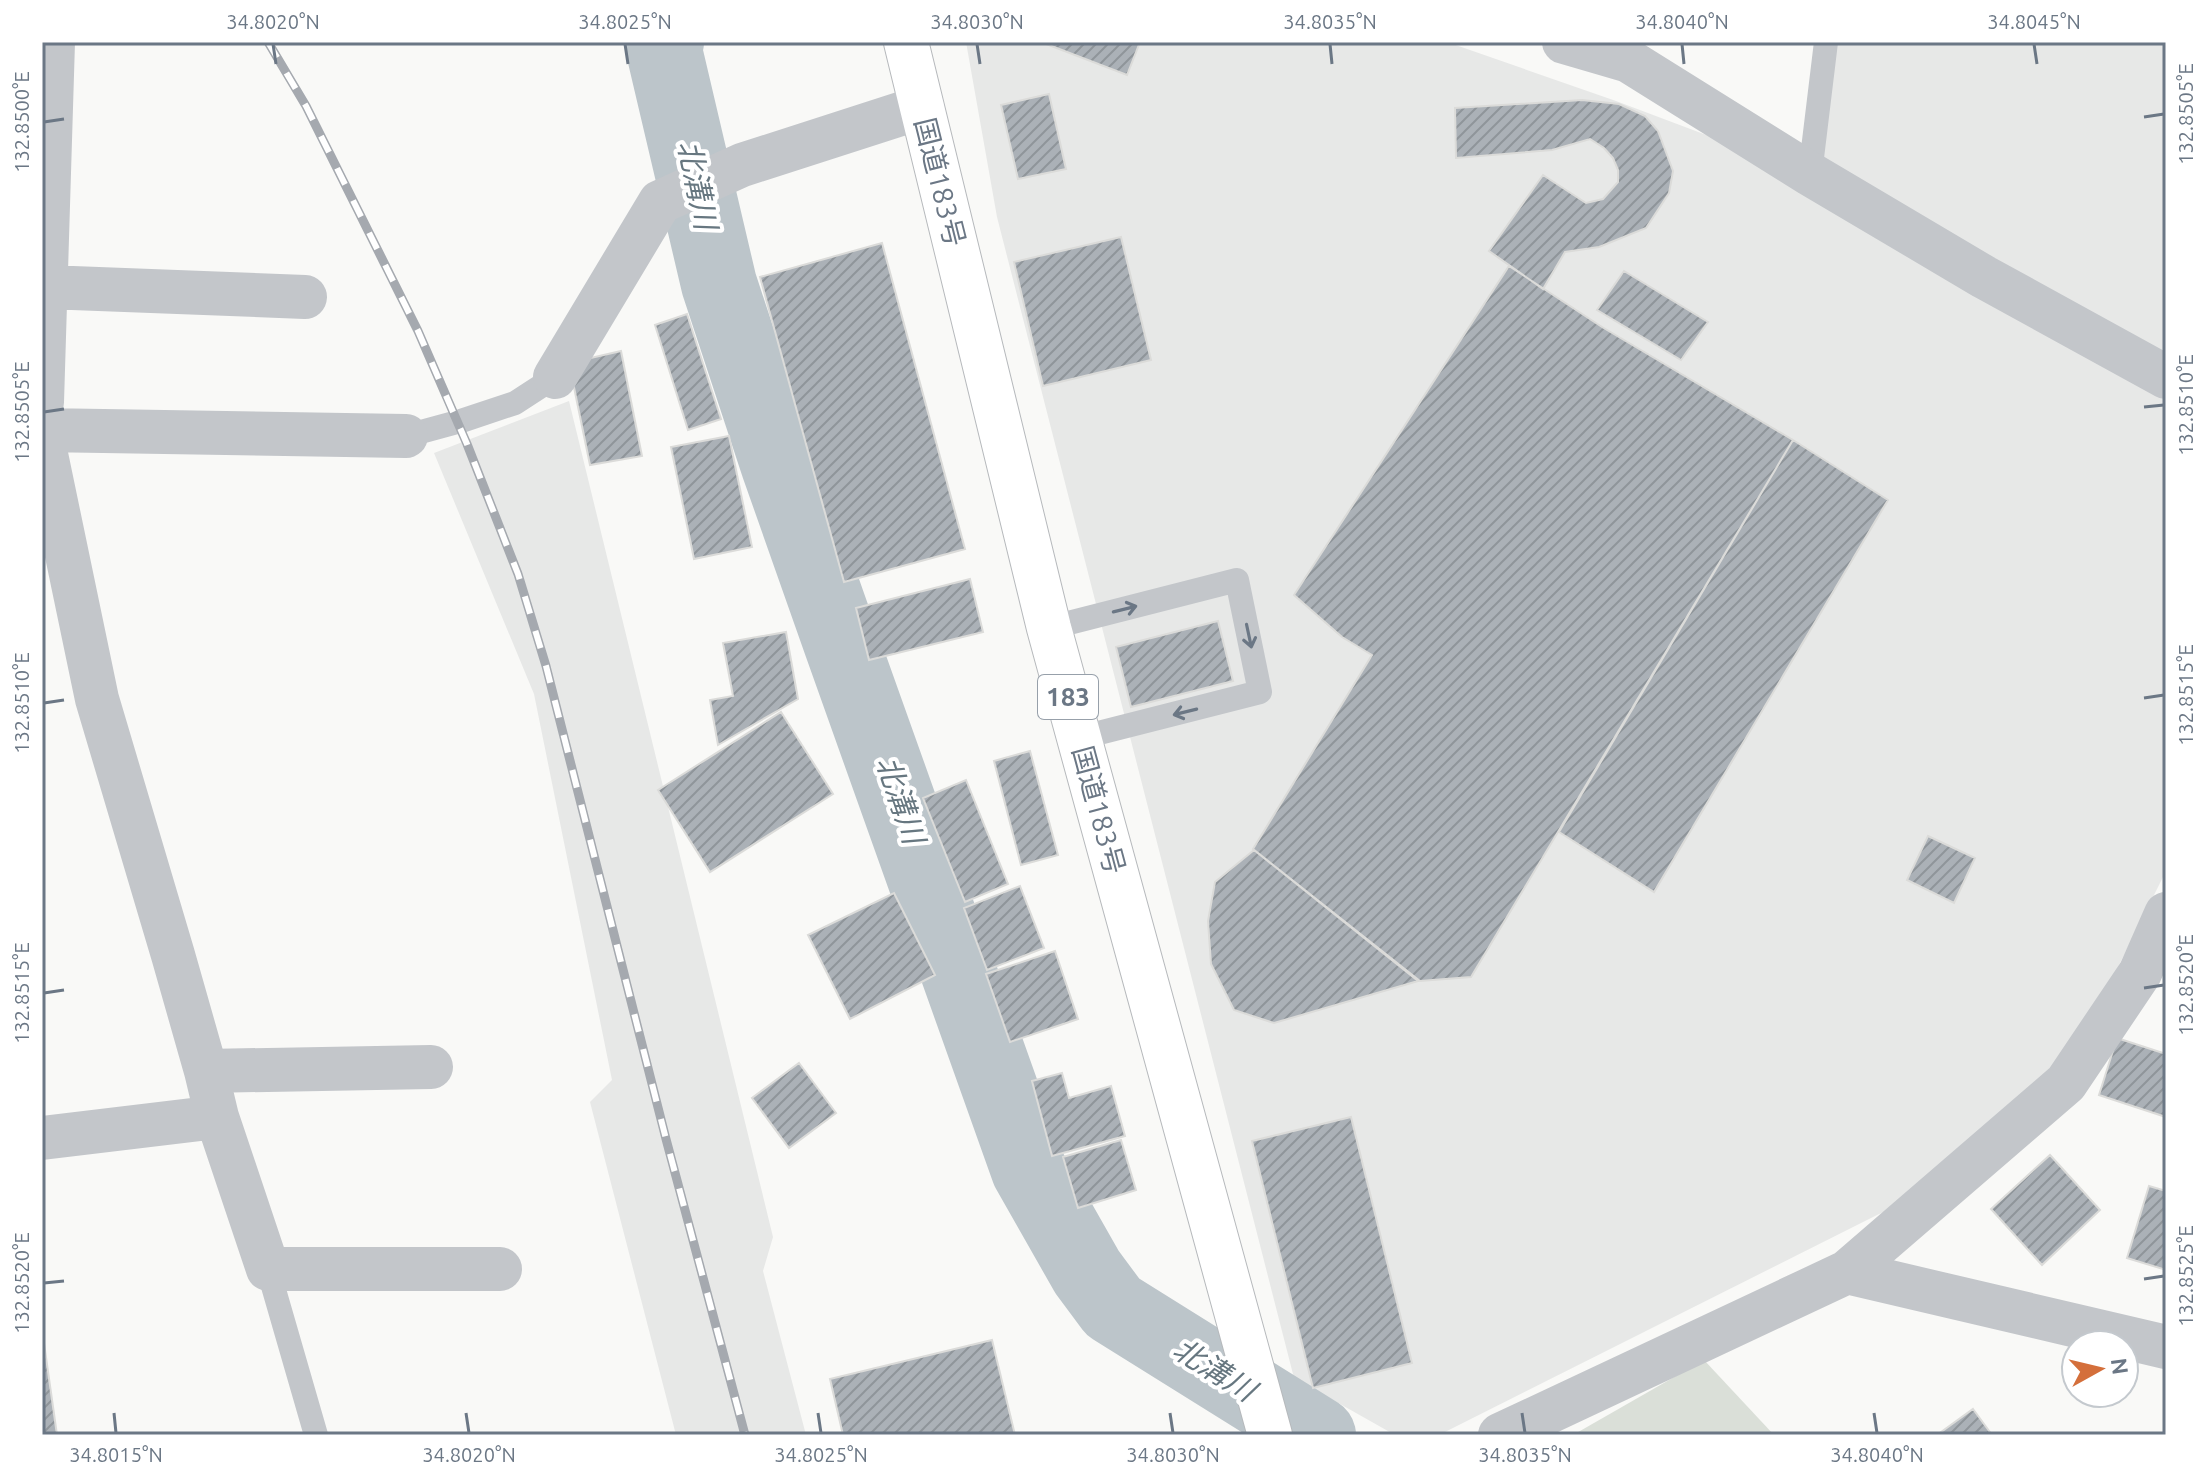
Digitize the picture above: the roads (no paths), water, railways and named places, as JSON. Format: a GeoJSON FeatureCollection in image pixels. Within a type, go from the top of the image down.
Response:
{"type":"FeatureCollection","features":[{"type":"Feature","properties":{"kind":"highway","name":"国道183号"},"geometry":{"type":"LineString","coordinates":[[906,42],[1049,628],[1269,1431]]}},
{"type":"Feature","properties":{"kind":"street"},"geometry":{"type":"LineString","coordinates":[[42,402],[53,42]]}},
{"type":"Feature","properties":{"kind":"street"},"geometry":{"type":"LineString","coordinates":[[1564,42],[1629,61],[1810,174],[1984,277],[2166,377]]}},
{"type":"Feature","properties":{"kind":"street"},"geometry":{"type":"LineString","coordinates":[[555,377],[660,202],[742,165],[922,107]]}},
{"type":"Feature","properties":{"kind":"street"},"geometry":{"type":"LineString","coordinates":[[46,287],[305,297]]}},
{"type":"Feature","properties":{"kind":"street"},"geometry":{"type":"LineString","coordinates":[[406,436],[42,432],[97,699],[217,1117],[268,1269],[500,1269]]}},
{"type":"Feature","properties":{"kind":"street"},"geometry":{"type":"LineString","coordinates":[[1500,1435],[1847,1272],[2066,1083],[2140,973],[2166,914]]}},
{"type":"Feature","properties":{"kind":"street"},"geometry":{"type":"LineString","coordinates":[[206,1071],[431,1067]]}},
{"type":"Feature","properties":{"kind":"street"},"geometry":{"type":"LineString","coordinates":[[42,1138],[217,1117]]}},
{"type":"Feature","properties":{"kind":"street"},"geometry":{"type":"LineString","coordinates":[[1847,1272],[2166,1347]]}},
{"type":"Feature","properties":{"kind":"lane"},"geometry":{"type":"LineString","coordinates":[[1810,174],[1826,42]]}},
{"type":"Feature","properties":{"kind":"lane"},"geometry":{"type":"LineString","coordinates":[[406,436],[515,403],[555,377]]}},
{"type":"Feature","properties":{"kind":"lane"},"geometry":{"type":"LineString","coordinates":[[1049,628],[1237,580],[1260,692],[1079,738]]}},
{"type":"Feature","properties":{"kind":"lane"},"geometry":{"type":"LineString","coordinates":[[268,1269],[316,1435]]}},
{"type":"Feature","properties":{"kind":"waterway","name":"北溝川"},"geometry":{"type":"LineString","coordinates":[[666,42],[664,50],[719,284],[779,466],[1029,1170],[1087,1272],[1113,1307],[1318,1435]]}},
{"type":"Feature","properties":{"kind":"railway"},"geometry":{"type":"LineString","coordinates":[[268,42],[306,106],[418,331],[518,574],[546,666],[745,1435]]}}]}
